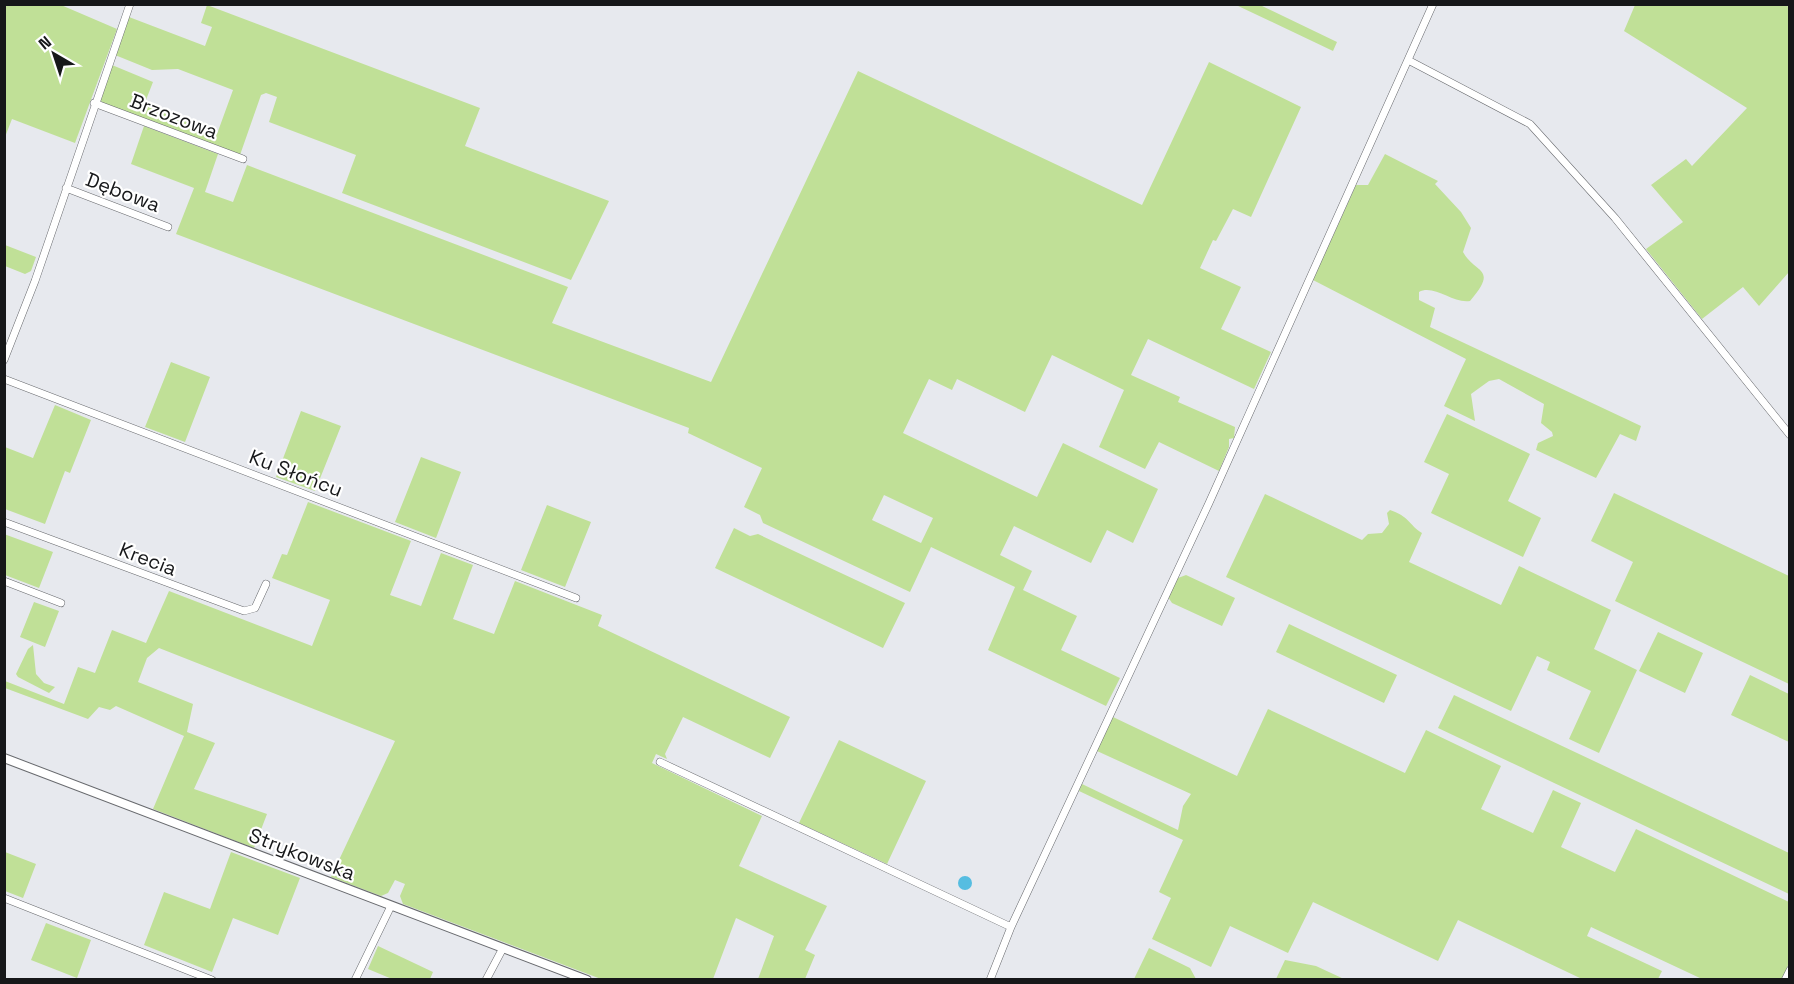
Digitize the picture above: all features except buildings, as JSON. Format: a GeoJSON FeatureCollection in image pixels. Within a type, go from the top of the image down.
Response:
{"type":"FeatureCollection","features":[{"type":"Feature","properties":{"kind":"street"},"geometry":{"type":"LineString","coordinates":[[4,360],[35,281],[94,103],[130,4]]}},
{"type":"Feature","properties":{"kind":"street"},"geometry":{"type":"LineString","coordinates":[[990,980],[1011,927],[1209,503],[1433,4]]}},
{"type":"Feature","properties":{"kind":"street"},"geometry":{"type":"LineString","coordinates":[[1408,60],[1530,124],[1616,218],[1790,435]]}},
{"type":"Feature","properties":{"kind":"street","name":"Brzozowa"},"geometry":{"type":"LineString","coordinates":[[94,103],[243,159]]}},
{"type":"Feature","properties":{"kind":"street","name":"Dębowa"},"geometry":{"type":"LineString","coordinates":[[66,188],[168,227]]}},
{"type":"Feature","properties":{"kind":"street","name":"Ku Słońcu"},"geometry":{"type":"LineString","coordinates":[[4,379],[576,598]]}},
{"type":"Feature","properties":{"kind":"street","name":"Krecia"},"geometry":{"type":"LineString","coordinates":[[4,522],[244,611],[255,608],[266,584]]}},
{"type":"Feature","properties":{"kind":"street"},"geometry":{"type":"LineString","coordinates":[[4,581],[61,603]]}},
{"type":"Feature","properties":{"kind":"street","name":"Strykowska"},"geometry":{"type":"LineString","coordinates":[[4,758],[587,980]]}},
{"type":"Feature","properties":{"kind":"street"},"geometry":{"type":"LineString","coordinates":[[660,762],[1011,927]]}},
{"type":"Feature","properties":{"kind":"street"},"geometry":{"type":"LineString","coordinates":[[4,898],[212,980]]}},
{"type":"Feature","properties":{"kind":"street"},"geometry":{"type":"LineString","coordinates":[[355,980],[391,906]]}},
{"type":"Feature","properties":{"kind":"street"},"geometry":{"type":"LineString","coordinates":[[486,980],[502,948]]}},
{"type":"Feature","properties":{"kind":"street"},"geometry":{"type":"LineString","coordinates":[[1785,980],[1790,970]]}},
{"type":"Feature","properties":{"kind":"green space"},"geometry":{"type":"Polygon","coordinates":[[[5,4],[61,5],[117,29],[75,143],[12,119],[5,137],[5,4]]]}},
{"type":"Feature","properties":{"kind":"green space"},"geometry":{"type":"Polygon","coordinates":[[[207,5],[480,108],[465,146],[609,201],[571,280],[342,193],[356,155],[269,122],[277,97],[266,93],[261,95],[240,155],[102,103],[100,98],[112,65],[153,82],[144,105],[217,134],[233,90],[178,69],[152,70],[115,55],[129,17],[205,46],[212,27],[201,23],[207,5]]]}},
{"type":"Feature","properties":{"kind":"green space"},"geometry":{"type":"Polygon","coordinates":[[[1236,5],[1260,5],[1337,42],[1333,51],[1236,5]]]}},
{"type":"Feature","properties":{"kind":"green space"},"geometry":{"type":"Polygon","coordinates":[[[1635,5],[1786,5],[1790,8],[1789,272],[1759,306],[1743,287],[1702,319],[1646,249],[1683,222],[1651,185],[1686,159],[1692,166],[1747,108],[1624,31],[1635,5]]]}},
{"type":"Feature","properties":{"kind":"green space"},"geometry":{"type":"Polygon","coordinates":[[[1209,62],[1301,107],[1251,217],[1233,209],[1216,241],[1213,240],[1200,268],[1241,287],[1221,329],[1271,352],[1254,389],[1148,339],[1131,375],[1180,397],[1178,402],[1235,427],[1234,438],[1229,439],[1229,447],[1219,471],[1159,442],[1145,469],[1099,447],[1124,390],[1052,355],[1025,412],[957,379],[952,390],[929,379],[903,433],[1037,497],[1063,443],[1158,489],[1133,543],[1107,530],[1091,563],[1014,526],[1000,555],[1032,571],[1023,590],[1077,616],[1061,650],[1120,678],[1106,706],[988,650],[1015,587],[931,547],[910,592],[763,523],[760,515],[744,507],[762,468],[688,433],[689,428],[176,234],[194,188],[131,164],[144,126],[218,154],[205,192],[233,202],[247,165],[568,287],[552,323],[711,382],[858,71],[1142,205],[1209,62]],[[884,495],[872,520],[921,543],[933,518],[884,495]]]}},
{"type":"Feature","properties":{"kind":"green space"},"geometry":{"type":"Polygon","coordinates":[[[1385,154],[1438,181],[1435,184],[1461,212],[1471,228],[1463,252],[1484,276],[1479,290],[1470,301],[1457,300],[1431,290],[1419,292],[1419,300],[1435,308],[1430,327],[1641,426],[1636,441],[1620,434],[1596,478],[1536,450],[1538,443],[1553,436],[1552,432],[1541,423],[1544,404],[1499,379],[1489,381],[1471,394],[1475,421],[1444,406],[1466,359],[1313,280],[1356,185],[1368,185],[1385,154]]]}},
{"type":"Feature","properties":{"kind":"green space"},"geometry":{"type":"Polygon","coordinates":[[[5,245],[36,257],[31,271],[25,274],[5,266],[5,245]]]}},
{"type":"Feature","properties":{"kind":"green space"},"geometry":{"type":"Polygon","coordinates":[[[171,362],[210,377],[185,442],[145,427],[171,362]]]}},
{"type":"Feature","properties":{"kind":"green space"},"geometry":{"type":"Polygon","coordinates":[[[55,405],[91,420],[70,473],[65,471],[45,524],[5,509],[5,447],[33,458],[55,405]]]}},
{"type":"Feature","properties":{"kind":"green space"},"geometry":{"type":"Polygon","coordinates":[[[301,411],[341,426],[315,491],[276,477],[301,411]]]}},
{"type":"Feature","properties":{"kind":"green space"},"geometry":{"type":"Polygon","coordinates":[[[1447,414],[1530,454],[1508,501],[1541,518],[1523,557],[1431,513],[1449,474],[1424,462],[1447,414]]]}},
{"type":"Feature","properties":{"kind":"green space"},"geometry":{"type":"Polygon","coordinates":[[[421,457],[461,472],[436,538],[395,522],[421,457]]]}},
{"type":"Feature","properties":{"kind":"green space"},"geometry":{"type":"Polygon","coordinates":[[[1614,493],[1789,576],[1789,684],[1615,601],[1633,562],[1591,541],[1614,493]]]}},
{"type":"Feature","properties":{"kind":"green space"},"geometry":{"type":"Polygon","coordinates":[[[1265,494],[1362,540],[1368,534],[1382,533],[1389,524],[1387,513],[1390,510],[1396,512],[1422,533],[1409,562],[1501,605],[1519,566],[1611,610],[1594,649],[1637,670],[1599,753],[1569,739],[1591,691],[1547,670],[1550,662],[1537,656],[1511,711],[1226,577],[1265,494]]]}},
{"type":"Feature","properties":{"kind":"green space"},"geometry":{"type":"Polygon","coordinates":[[[308,502],[411,541],[390,595],[421,606],[441,553],[473,565],[453,619],[494,634],[515,581],[602,615],[598,626],[790,717],[770,758],[683,717],[665,754],[667,759],[656,754],[652,763],[762,816],[739,866],[827,906],[805,950],[815,955],[805,979],[758,979],[774,936],[736,918],[713,979],[601,979],[403,904],[400,896],[405,884],[395,880],[388,893],[381,896],[331,877],[395,741],[159,648],[147,658],[138,682],[193,704],[187,732],[215,743],[194,789],[267,814],[254,848],[153,809],[184,736],[116,706],[110,710],[99,707],[88,719],[5,688],[5,681],[64,704],[78,667],[95,673],[112,630],[146,643],[169,591],[312,646],[330,600],[272,578],[282,554],[287,555],[308,502]]]}},
{"type":"Feature","properties":{"kind":"green space"},"geometry":{"type":"Polygon","coordinates":[[[547,505],[591,522],[565,587],[521,570],[547,505]]]}},
{"type":"Feature","properties":{"kind":"green space"},"geometry":{"type":"Polygon","coordinates":[[[734,528],[750,536],[758,534],[905,603],[883,648],[715,568],[734,528]]]}},
{"type":"Feature","properties":{"kind":"green space"},"geometry":{"type":"Polygon","coordinates":[[[4,534],[53,552],[39,588],[5,575],[4,534]]]}},
{"type":"Feature","properties":{"kind":"green space"},"geometry":{"type":"Polygon","coordinates":[[[1186,575],[1235,598],[1222,626],[1172,603],[1168,597],[1178,578],[1186,575]]]}},
{"type":"Feature","properties":{"kind":"green space"},"geometry":{"type":"Polygon","coordinates":[[[34,602],[59,611],[45,647],[20,637],[34,602]]]}},
{"type":"Feature","properties":{"kind":"green space"},"geometry":{"type":"Polygon","coordinates":[[[1289,624],[1397,675],[1384,703],[1276,652],[1289,624]]]}},
{"type":"Feature","properties":{"kind":"green space"},"geometry":{"type":"Polygon","coordinates":[[[1658,632],[1703,653],[1685,693],[1639,671],[1658,632]]]}},
{"type":"Feature","properties":{"kind":"green space"},"geometry":{"type":"Polygon","coordinates":[[[33,645],[36,674],[44,683],[55,687],[49,693],[16,674],[28,649],[33,645]]]}},
{"type":"Feature","properties":{"kind":"green space"},"geometry":{"type":"Polygon","coordinates":[[[1750,675],[1789,694],[1789,742],[1731,715],[1750,675]]]}},
{"type":"Feature","properties":{"kind":"green space"},"geometry":{"type":"Polygon","coordinates":[[[1454,695],[1789,853],[1789,894],[1438,728],[1454,695]]]}},
{"type":"Feature","properties":{"kind":"green space"},"geometry":{"type":"Polygon","coordinates":[[[1268,709],[1405,773],[1426,730],[1501,766],[1481,809],[1533,833],[1553,790],[1581,803],[1561,847],[1615,872],[1636,829],[1789,902],[1789,963],[1782,979],[1702,979],[1591,927],[1587,936],[1662,971],[1658,979],[1582,979],[1458,920],[1438,961],[1313,902],[1288,953],[1230,926],[1211,967],[1152,939],[1171,898],[1159,892],[1183,840],[1079,791],[1082,784],[1178,830],[1183,806],[1191,794],[1097,751],[1113,717],[1237,776],[1268,709]]]}},
{"type":"Feature","properties":{"kind":"green space"},"geometry":{"type":"Polygon","coordinates":[[[839,740],[926,781],[887,864],[799,823],[839,740]]]}},
{"type":"Feature","properties":{"kind":"green space"},"geometry":{"type":"Polygon","coordinates":[[[5,852],[36,864],[23,898],[5,891],[5,852]]]}},
{"type":"Feature","properties":{"kind":"green space"},"geometry":{"type":"Polygon","coordinates":[[[231,852],[300,878],[278,935],[233,918],[212,972],[144,945],[164,892],[210,909],[231,852]]]}},
{"type":"Feature","properties":{"kind":"green space"},"geometry":{"type":"Polygon","coordinates":[[[46,923],[91,940],[77,978],[31,960],[46,923]]]}},
{"type":"Feature","properties":{"kind":"green space"},"geometry":{"type":"Polygon","coordinates":[[[378,946],[433,972],[430,979],[392,979],[368,969],[378,946]]]}},
{"type":"Feature","properties":{"kind":"green space"},"geometry":{"type":"Polygon","coordinates":[[[1149,948],[1190,968],[1196,979],[1134,979],[1149,948]]]}},
{"type":"Feature","properties":{"kind":"green space"},"geometry":{"type":"Polygon","coordinates":[[[1285,960],[1316,966],[1344,979],[1276,979],[1285,960]]]}},
{"type":"Feature","properties":{"kind":"water"},"geometry":{"type":"Polygon","coordinates":[[[962,876],[968,876],[972,883],[968,890],[962,890],[958,886],[958,880],[962,876]]]}}]}
